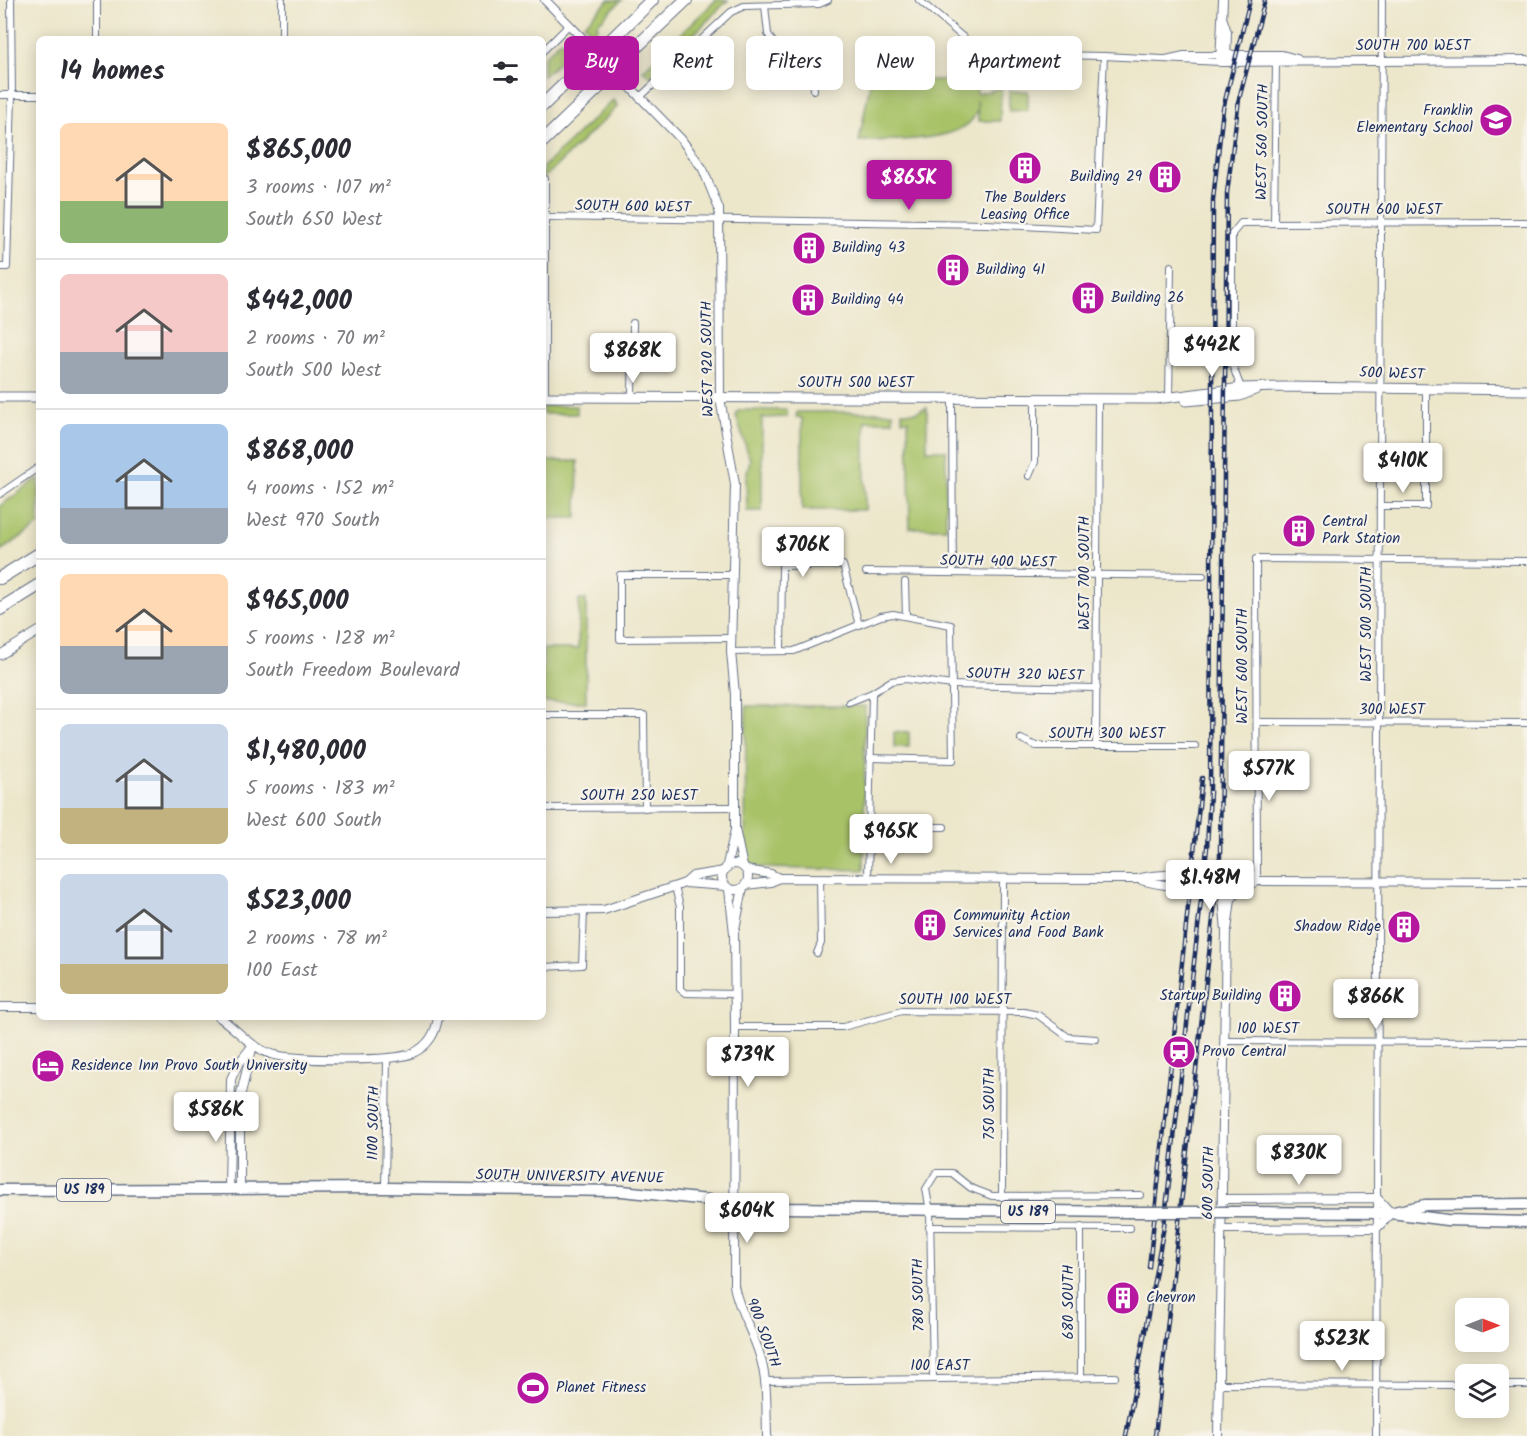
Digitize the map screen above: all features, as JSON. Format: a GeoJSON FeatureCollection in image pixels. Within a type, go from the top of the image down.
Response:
{"type":"FeatureCollection","features":[{"type":"Feature","properties":{"kind":"highway"},"geometry":{"type":"LineString","coordinates":[[546,102],[652,0]]}},
{"type":"Feature","properties":{"kind":"highway"},"geometry":{"type":"LineString","coordinates":[[546,138],[686,0]]}},
{"type":"Feature","properties":{"kind":"highway"},"geometry":{"type":"LineString","coordinates":[[0,578],[36,556]]}},
{"type":"Feature","properties":{"kind":"highway"},"geometry":{"type":"LineString","coordinates":[[0,609],[36,587]]}},
{"type":"Feature","properties":{"kind":"highway","name":"SOUTH UNIVERSITY AVENUE"},"geometry":{"type":"LineString","coordinates":[[0,1190],[385,1188],[622,1191],[785,1208],[930,1211],[1391,1213],[1447,1220],[1527,1222]]}},
{"type":"Feature","properties":{"kind":"highway","name":"SOUTH UNIVERSITY AVENUE"},"geometry":{"type":"LineString","coordinates":[[1391,1213],[1425,1205],[1527,1204]]}},
{"type":"Feature","properties":{"kind":"main road","name":"SOUTH 500 WEST"},"geometry":{"type":"LineString","coordinates":[[1169,399],[1241,388],[1257,389]]}},
{"type":"Feature","properties":{"kind":"main road","name":"SOUTH 500 WEST"},"geometry":{"type":"LineString","coordinates":[[546,397],[1169,399],[1191,401],[1240,396],[1257,389]]}},
{"type":"Feature","properties":{"kind":"main road","name":"500 WEST"},"geometry":{"type":"LineString","coordinates":[[1257,389],[1527,390]]}},
{"type":"Feature","properties":{"kind":"main road"},"geometry":{"type":"LineString","coordinates":[[0,397],[36,397]]}},
{"type":"Feature","properties":{"kind":"street"},"geometry":{"type":"LineString","coordinates":[[4,267],[12,95],[10,0]]}},
{"type":"Feature","properties":{"kind":"street"},"geometry":{"type":"LineString","coordinates":[[97,0],[97,36]]}},
{"type":"Feature","properties":{"kind":"street"},"geometry":{"type":"LineString","coordinates":[[282,0],[282,36]]}},
{"type":"Feature","properties":{"kind":"street","name":"WEST 920 SOUTH"},"geometry":{"type":"LineString","coordinates":[[545,0],[681,139],[703,169],[714,192],[720,220],[720,398],[735,476],[731,638],[735,694],[735,829],[744,868]]}},
{"type":"Feature","properties":{"kind":"street"},"geometry":{"type":"LineString","coordinates":[[639,98],[731,12],[744,6],[819,4],[828,0]]}},
{"type":"Feature","properties":{"kind":"street","name":"SOUTH 700 WEST"},"geometry":{"type":"LineString","coordinates":[[919,0],[984,52],[1165,59],[1282,55],[1299,60]]}},
{"type":"Feature","properties":{"kind":"street"},"geometry":{"type":"LineString","coordinates":[[1223,0],[1223,58]]}},
{"type":"Feature","properties":{"kind":"street","name":"WEST 500 SOUTH"},"geometry":{"type":"LineString","coordinates":[[1376,1436],[1382,0]]}},
{"type":"Feature","properties":{"kind":"street"},"geometry":{"type":"LineString","coordinates":[[765,6],[770,36]]}},
{"type":"Feature","properties":{"kind":"street"},"geometry":{"type":"LineString","coordinates":[[546,48],[569,25]]}},
{"type":"Feature","properties":{"kind":"street","name":"SOUTH 600 WEST"},"geometry":{"type":"LineString","coordinates":[[546,217],[986,224],[1096,230],[1104,56]]}},
{"type":"Feature","properties":{"kind":"street","name":"SOUTH 700 WEST"},"geometry":{"type":"LineString","coordinates":[[1223,58],[1276,62],[1299,60],[1527,60]]}},
{"type":"Feature","properties":{"kind":"street","name":"WEST 560 SOUTH"},"geometry":{"type":"LineString","coordinates":[[1274,222],[1276,62]]}},
{"type":"Feature","properties":{"kind":"street"},"geometry":{"type":"LineString","coordinates":[[0,95],[36,95]]}},
{"type":"Feature","properties":{"kind":"street","name":"SOUTH 600 WEST"},"geometry":{"type":"LineString","coordinates":[[1241,388],[1233,368],[1232,342],[1233,234],[1240,223],[1527,222]]}},
{"type":"Feature","properties":{"kind":"street"},"geometry":{"type":"LineString","coordinates":[[1169,399],[1170,266]]}},
{"type":"Feature","properties":{"kind":"street"},"geometry":{"type":"LineString","coordinates":[[632,397],[633,323]]}},
{"type":"Feature","properties":{"kind":"street"},"geometry":{"type":"LineString","coordinates":[[1380,506],[1426,506],[1426,390]]}},
{"type":"Feature","properties":{"kind":"street"},"geometry":{"type":"LineString","coordinates":[[952,398],[953,573]]}},
{"type":"Feature","properties":{"kind":"street"},"geometry":{"type":"LineString","coordinates":[[1029,476],[1035,462],[1035,399]]}},
{"type":"Feature","properties":{"kind":"street","name":"WEST 700 SOUTH"},"geometry":{"type":"LineString","coordinates":[[1096,746],[1098,399]]}},
{"type":"Feature","properties":{"kind":"street"},"geometry":{"type":"LineString","coordinates":[[0,494],[36,469]]}},
{"type":"Feature","properties":{"kind":"street","name":"WEST 600 SOUTH"},"geometry":{"type":"LineString","coordinates":[[1257,881],[1256,559],[1379,560]]}},
{"type":"Feature","properties":{"kind":"street"},"geometry":{"type":"LineString","coordinates":[[1379,560],[1527,561]]}},
{"type":"Feature","properties":{"kind":"street"},"geometry":{"type":"LineString","coordinates":[[781,651],[782,566],[843,565],[859,626]]}},
{"type":"Feature","properties":{"kind":"street","name":"SOUTH 400 WEST"},"geometry":{"type":"LineString","coordinates":[[866,572],[1203,576]]}},
{"type":"Feature","properties":{"kind":"street"},"geometry":{"type":"LineString","coordinates":[[731,638],[620,639],[620,575],[732,575]]}},
{"type":"Feature","properties":{"kind":"street"},"geometry":{"type":"LineString","coordinates":[[905,582],[906,616]]}},
{"type":"Feature","properties":{"kind":"street"},"geometry":{"type":"LineString","coordinates":[[731,652],[800,650],[881,616],[906,616],[951,625],[953,760],[870,758]]}},
{"type":"Feature","properties":{"kind":"street"},"geometry":{"type":"LineString","coordinates":[[0,655],[36,633]]}},
{"type":"Feature","properties":{"kind":"street","name":"SOUTH 320 WEST"},"geometry":{"type":"LineString","coordinates":[[849,702],[872,693],[891,681],[906,679],[953,685],[1097,688]]}},
{"type":"Feature","properties":{"kind":"street"},"geometry":{"type":"LineString","coordinates":[[868,878],[872,693]]}},
{"type":"Feature","properties":{"kind":"street"},"geometry":{"type":"LineString","coordinates":[[546,715],[644,715],[645,808]]}},
{"type":"Feature","properties":{"kind":"street","name":"300 WEST"},"geometry":{"type":"LineString","coordinates":[[1257,723],[1527,723]]}},
{"type":"Feature","properties":{"kind":"street","name":"SOUTH 300 WEST"},"geometry":{"type":"LineString","coordinates":[[1021,739],[1036,746],[1195,746]]}},
{"type":"Feature","properties":{"kind":"street","name":"SOUTH 250 WEST"},"geometry":{"type":"LineString","coordinates":[[546,808],[735,807]]}},
{"type":"Feature","properties":{"kind":"street"},"geometry":{"type":"LineString","coordinates":[[869,827],[944,827]]}},
{"type":"Feature","properties":{"kind":"street","name":"WEST 920 SOUTH"},"geometry":{"type":"LineString","coordinates":[[725,870],[735,829]]}},
{"type":"Feature","properties":{"kind":"street"},"geometry":{"type":"LineString","coordinates":[[685,884],[693,876],[725,870],[735,865],[779,878],[1139,879],[1158,885],[1245,886]]}},
{"type":"Feature","properties":{"kind":"street"},"geometry":{"type":"LineString","coordinates":[[734,933],[748,877],[744,868]]}},
{"type":"Feature","properties":{"kind":"street"},"geometry":{"type":"LineString","coordinates":[[725,870],[734,933],[735,1027]]}},
{"type":"Feature","properties":{"kind":"street"},"geometry":{"type":"LineString","coordinates":[[1139,879],[1148,876],[1192,876],[1242,877],[1257,881],[1527,882]]}},
{"type":"Feature","properties":{"kind":"street"},"geometry":{"type":"LineString","coordinates":[[546,911],[604,910],[685,884],[744,887],[771,882],[779,878]]}},
{"type":"Feature","properties":{"kind":"street"},"geometry":{"type":"LineString","coordinates":[[817,954],[821,943],[820,878]]}},
{"type":"Feature","properties":{"kind":"street","name":"750 SOUTH"},"geometry":{"type":"LineString","coordinates":[[1002,1197],[1003,878]]}},
{"type":"Feature","properties":{"kind":"street"},"geometry":{"type":"LineString","coordinates":[[1226,931],[1233,896],[1245,886],[1257,881]]}},
{"type":"Feature","properties":{"kind":"street"},"geometry":{"type":"LineString","coordinates":[[1222,886],[1226,931]]}},
{"type":"Feature","properties":{"kind":"street"},"geometry":{"type":"LineString","coordinates":[[675,887],[680,907],[680,989],[685,993],[735,994]]}},
{"type":"Feature","properties":{"kind":"street"},"geometry":{"type":"LineString","coordinates":[[546,968],[582,965],[584,911]]}},
{"type":"Feature","properties":{"kind":"street","name":"600 SOUTH"},"geometry":{"type":"LineString","coordinates":[[1218,1436],[1226,931]]}},
{"type":"Feature","properties":{"kind":"street"},"geometry":{"type":"LineString","coordinates":[[0,1007],[36,1007]]}},
{"type":"Feature","properties":{"kind":"street","name":"SOUTH 100 WEST"},"geometry":{"type":"LineString","coordinates":[[735,1027],[843,1027],[902,1011],[1002,1011],[1030,1013],[1047,1020],[1068,1036],[1096,1039]]}},
{"type":"Feature","properties":{"kind":"street"},"geometry":{"type":"LineString","coordinates":[[223,1020],[253,1045],[271,1054],[287,1058],[405,1057],[421,1048],[432,1036],[437,1020]]}},
{"type":"Feature","properties":{"kind":"street","name":"900 SOUTH"},"geometry":{"type":"LineString","coordinates":[[735,1027],[734,1285],[737,1301],[760,1354],[766,1381],[767,1436]]}},
{"type":"Feature","properties":{"kind":"street","name":"100 WEST"},"geometry":{"type":"LineString","coordinates":[[1225,1041],[1527,1041]]}},
{"type":"Feature","properties":{"kind":"street"},"geometry":{"type":"LineString","coordinates":[[234,1190],[229,1096],[231,1078],[238,1064],[253,1045]]}},
{"type":"Feature","properties":{"kind":"street"},"geometry":{"type":"LineString","coordinates":[[234,1190],[240,1097],[253,1045]]}},
{"type":"Feature","properties":{"kind":"street","name":"1100 SOUTH"},"geometry":{"type":"LineString","coordinates":[[385,1188],[387,1058]]}},
{"type":"Feature","properties":{"kind":"street","name":"780 SOUTH"},"geometry":{"type":"LineString","coordinates":[[933,1378],[930,1211],[926,1189],[930,1179],[936,1173],[952,1173],[981,1193],[1002,1197]]}},
{"type":"Feature","properties":{"kind":"street"},"geometry":{"type":"LineString","coordinates":[[1002,1197],[1140,1195]]}},
{"type":"Feature","properties":{"kind":"street"},"geometry":{"type":"LineString","coordinates":[[1222,1199],[1377,1198],[1391,1213],[1377,1228],[1222,1229]]}},
{"type":"Feature","properties":{"kind":"street"},"geometry":{"type":"LineString","coordinates":[[929,1227],[1130,1228]]}},
{"type":"Feature","properties":{"kind":"street","name":"680 SOUTH"},"geometry":{"type":"LineString","coordinates":[[1081,1227],[1081,1378]]}},
{"type":"Feature","properties":{"kind":"street","name":"100 EAST"},"geometry":{"type":"LineString","coordinates":[[766,1381],[1115,1377]]}},
{"type":"Feature","properties":{"kind":"street"},"geometry":{"type":"LineString","coordinates":[[1218,1384],[1455,1385]]}},
{"type":"Feature","properties":{"kind":"street"},"geometry":{"type":"LineString","coordinates":[[1509,1385],[1527,1385]]}},
{"type":"Feature","properties":{"kind":"green space"},"geometry":{"type":"Polygon","coordinates":[[[609,0],[622,0],[597,24],[598,27],[592,33],[584,24],[609,0]]]}},
{"type":"Feature","properties":{"kind":"green space"},"geometry":{"type":"Polygon","coordinates":[[[716,0],[728,0],[692,36],[678,36],[716,0]]]}},
{"type":"Feature","properties":{"kind":"green space"},"geometry":{"type":"Polygon","coordinates":[[[560,41],[564,41],[564,58],[546,73],[546,55],[560,41]]]}},
{"type":"Feature","properties":{"kind":"green space"},"geometry":{"type":"Polygon","coordinates":[[[651,62],[651,77],[643,70],[651,62]]]}},
{"type":"Feature","properties":{"kind":"green space"},"geometry":{"type":"Polygon","coordinates":[[[935,80],[947,80],[947,90],[977,90],[977,94],[1001,90],[1000,121],[978,121],[977,99],[976,113],[969,123],[957,130],[924,138],[859,141],[869,90],[935,90],[935,80]]]}},
{"type":"Feature","properties":{"kind":"green space"},"geometry":{"type":"Polygon","coordinates":[[[1009,91],[1028,91],[1028,110],[1009,111],[1009,91]]]}},
{"type":"Feature","properties":{"kind":"green space"},"geometry":{"type":"Polygon","coordinates":[[[613,100],[618,106],[546,176],[546,164],[613,100]]]}},
{"type":"Feature","properties":{"kind":"green space"},"geometry":{"type":"Polygon","coordinates":[[[546,406],[577,406],[577,414],[546,414],[546,406]]]}},
{"type":"Feature","properties":{"kind":"green space"},"geometry":{"type":"Polygon","coordinates":[[[927,407],[927,450],[946,450],[946,528],[910,528],[908,420],[902,420],[902,412],[916,412],[927,407]]]}},
{"type":"Feature","properties":{"kind":"green space"},"geometry":{"type":"Polygon","coordinates":[[[787,410],[787,417],[762,418],[762,511],[747,511],[746,477],[750,460],[736,416],[738,411],[787,410]]]}},
{"type":"Feature","properties":{"kind":"green space"},"geometry":{"type":"Polygon","coordinates":[[[797,412],[893,412],[893,421],[865,421],[865,510],[802,510],[802,418],[796,417],[797,412]]]}},
{"type":"Feature","properties":{"kind":"green space"},"geometry":{"type":"Polygon","coordinates":[[[546,461],[578,461],[577,518],[546,518],[546,461]]]}},
{"type":"Feature","properties":{"kind":"green space"},"geometry":{"type":"Polygon","coordinates":[[[36,480],[36,527],[0,551],[0,506],[36,480]]]}},
{"type":"Feature","properties":{"kind":"green space"},"geometry":{"type":"Polygon","coordinates":[[[579,600],[586,600],[586,702],[546,702],[546,649],[578,649],[579,600]]]}},
{"type":"Feature","properties":{"kind":"green space"},"geometry":{"type":"Polygon","coordinates":[[[746,706],[865,706],[864,870],[761,868],[750,865],[745,859],[746,706]]]}},
{"type":"Feature","properties":{"kind":"green space"},"geometry":{"type":"Polygon","coordinates":[[[894,732],[909,732],[909,747],[894,747],[894,732]]]}},
{"type":"Feature","properties":{"kind":"railway"},"geometry":{"type":"LineString","coordinates":[[1126,1436],[1164,1226],[1207,848],[1210,792],[1213,200],[1223,109],[1250,0]]}},
{"type":"Feature","properties":{"kind":"railway"},"geometry":{"type":"LineString","coordinates":[[1155,1436],[1220,856],[1227,193],[1239,99],[1265,0]]}},
{"type":"Feature","properties":{"kind":"railway"},"geometry":{"type":"LineString","coordinates":[[1149,1267],[1202,778]]}},
{"type":"Feature","properties":{"kind":"place","name":"Franklin Elementary School"},"geometry":{"type":"Point","coordinates":[1496,120]}},
{"type":"Feature","properties":{"kind":"place","name":"The Boulders Leasing Office"},"geometry":{"type":"Point","coordinates":[1025,168]}},
{"type":"Feature","properties":{"kind":"place","name":"Building 29"},"geometry":{"type":"Point","coordinates":[1165,177]}},
{"type":"Feature","properties":{"kind":"place","name":"Building 43"},"geometry":{"type":"Point","coordinates":[809,248]}},
{"type":"Feature","properties":{"kind":"place","name":"Building 41"},"geometry":{"type":"Point","coordinates":[953,270]}},
{"type":"Feature","properties":{"kind":"place","name":"Building 26"},"geometry":{"type":"Point","coordinates":[1088,298]}},
{"type":"Feature","properties":{"kind":"place","name":"Building 44"},"geometry":{"type":"Point","coordinates":[808,300]}},
{"type":"Feature","properties":{"kind":"place","name":"Central Park Station"},"geometry":{"type":"Point","coordinates":[1299,531]}},
{"type":"Feature","properties":{"kind":"place","name":"Community Action Services and Food Bank"},"geometry":{"type":"Point","coordinates":[930,925]}},
{"type":"Feature","properties":{"kind":"place","name":"Shadow Ridge"},"geometry":{"type":"Point","coordinates":[1404,927]}},
{"type":"Feature","properties":{"kind":"place","name":"Startup Building"},"geometry":{"type":"Point","coordinates":[1285,996]}},
{"type":"Feature","properties":{"kind":"place","name":"Provo Central"},"geometry":{"type":"Point","coordinates":[1179,1052]}},
{"type":"Feature","properties":{"kind":"place","name":"Residence Inn Provo South University"},"geometry":{"type":"Point","coordinates":[48,1066]}},
{"type":"Feature","properties":{"kind":"place","name":"Chevron"},"geometry":{"type":"Point","coordinates":[1123,1298]}},
{"type":"Feature","properties":{"kind":"place","name":"Planet Fitness"},"geometry":{"type":"Point","coordinates":[533,1388]}}]}
